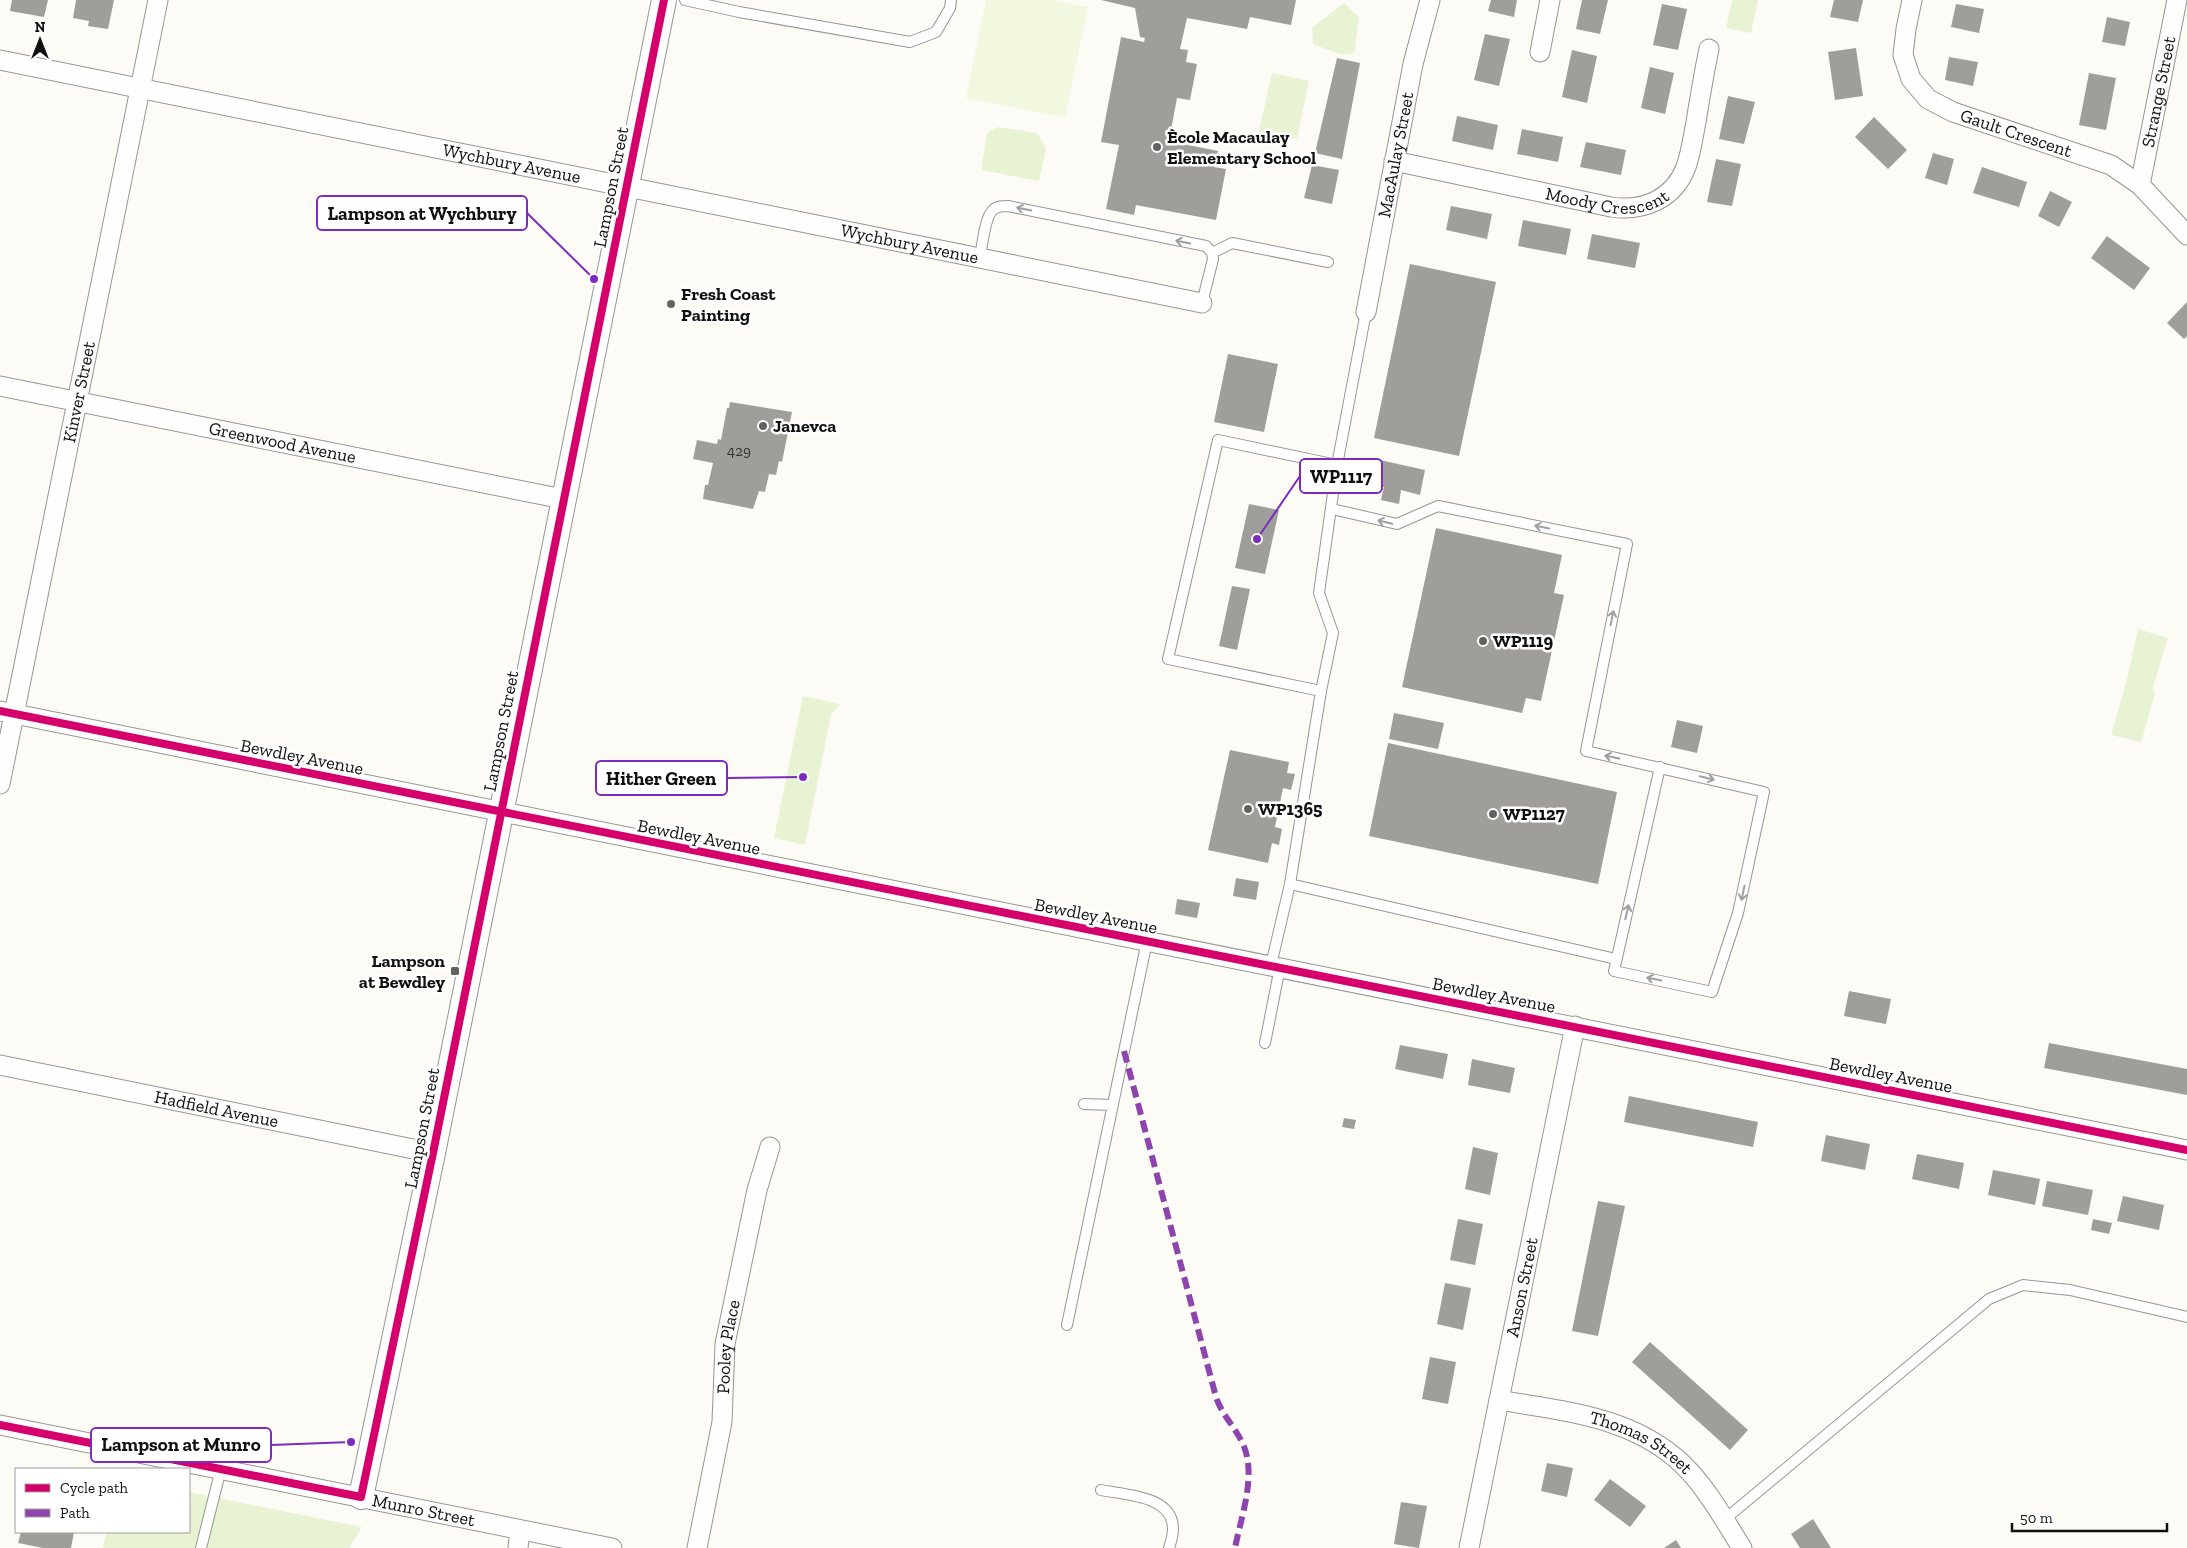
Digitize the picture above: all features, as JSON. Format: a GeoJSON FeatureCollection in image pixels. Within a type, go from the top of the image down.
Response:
{"type":"FeatureCollection","features":[{"type":"Feature","properties":{"kind":"street","name":"Kinver Street"},"geometry":{"type":"LineString","coordinates":[[0,784],[7,713],[77,401],[158,0]]}},
{"type":"Feature","properties":{"kind":"street","name":"Lampson Street"},"geometry":{"type":"LineString","coordinates":[[361,1497],[433,1152],[664,0]]}},
{"type":"Feature","properties":{"kind":"street","name":"MacAulay Street"},"geometry":{"type":"LineString","coordinates":[[1366,312],[1413,64],[1430,0]]}},
{"type":"Feature","properties":{"kind":"street"},"geometry":{"type":"LineString","coordinates":[[1540,52],[1550,0]]}},
{"type":"Feature","properties":{"kind":"street","name":"Gault Crescent"},"geometry":{"type":"LineString","coordinates":[[1912,0],[1906,30],[1904,55],[1911,80],[1928,100],[1953,112],[2111,165],[2140,185],[2187,235]]}},
{"type":"Feature","properties":{"kind":"street","name":"Strange Street"},"geometry":{"type":"LineString","coordinates":[[2140,185],[2177,0]]}},
{"type":"Feature","properties":{"kind":"street","name":"Moody Crescent"},"geometry":{"type":"LineString","coordinates":[[1394,161],[1611,207],[1634,208],[1645,206],[1661,199],[1675,187],[1686,166],[1709,49]]}},
{"type":"Feature","properties":{"kind":"street","name":"Wychbury Avenue"},"geometry":{"type":"LineString","coordinates":[[0,60],[1202,303]]}},
{"type":"Feature","properties":{"kind":"street","name":"Greenwood Avenue"},"geometry":{"type":"LineString","coordinates":[[0,386],[563,500]]}},
{"type":"Feature","properties":{"kind":"street","name":"Bewdley Avenue"},"geometry":{"type":"LineString","coordinates":[[7,713],[2187,1150]]}},
{"type":"Feature","properties":{"kind":"street","name":"Anson Street"},"geometry":{"type":"LineString","coordinates":[[1469,1548],[1575,1026]]}},
{"type":"Feature","properties":{"kind":"street","name":"Hadfield Avenue"},"geometry":{"type":"LineString","coordinates":[[0,1065],[433,1152]]}},
{"type":"Feature","properties":{"kind":"street","name":"Pooley Place"},"geometry":{"type":"LineString","coordinates":[[697,1548],[721,1429],[725,1344],[757,1190],[770,1147]]}},
{"type":"Feature","properties":{"kind":"street","name":"Thomas Street"},"geometry":{"type":"LineString","coordinates":[[1499,1400],[1601,1418],[1639,1433],[1674,1456],[1689,1471],[1703,1488],[1742,1548]]}},
{"type":"Feature","properties":{"kind":"street","name":"Munro Street"},"geometry":{"type":"LineString","coordinates":[[0,1425],[361,1497],[519,1539],[612,1548]]}},
{"type":"Feature","properties":{"kind":"lane"},"geometry":{"type":"LineString","coordinates":[[686,0],[739,12],[910,42],[936,32],[950,8],[951,0]]}},
{"type":"Feature","properties":{"kind":"lane"},"geometry":{"type":"LineString","coordinates":[[980,258],[988,217],[991,210],[999,206],[1008,206],[1206,246],[1212,253],[1213,259],[1202,303]]}},
{"type":"Feature","properties":{"kind":"lane"},"geometry":{"type":"LineString","coordinates":[[1212,253],[1232,243],[1328,262]]}},
{"type":"Feature","properties":{"kind":"lane"},"geometry":{"type":"LineString","coordinates":[[1265,1043],[1321,691],[1333,632],[1319,592],[1337,465],[1366,312]]}},
{"type":"Feature","properties":{"kind":"lane"},"geometry":{"type":"LineString","coordinates":[[1321,691],[1168,660],[1218,440],[1337,465]]}},
{"type":"Feature","properties":{"kind":"lane"},"geometry":{"type":"LineString","coordinates":[[1332,510],[1397,524],[1438,506],[1627,544],[1586,751],[1660,767],[1764,792],[1738,913],[1712,992],[1614,971],[1660,767]]}},
{"type":"Feature","properties":{"kind":"lane"},"geometry":{"type":"LineString","coordinates":[[1290,884],[1616,959]]}},
{"type":"Feature","properties":{"kind":"lane"},"geometry":{"type":"LineString","coordinates":[[1067,1325],[1147,941]]}},
{"type":"Feature","properties":{"kind":"lane"},"geometry":{"type":"LineString","coordinates":[[1084,1104],[1113,1105]]}},
{"type":"Feature","properties":{"kind":"lane"},"geometry":{"type":"LineString","coordinates":[[1724,1520],[1989,1299],[2023,1285],[2070,1290],[2187,1317]]}},
{"type":"Feature","properties":{"kind":"lane"},"geometry":{"type":"LineString","coordinates":[[201,1548],[221,1470]]}},
{"type":"Feature","properties":{"kind":"lane"},"geometry":{"type":"LineString","coordinates":[[1101,1490],[1149,1500],[1162,1506],[1172,1523],[1173,1530],[1169,1548]]}},
{"type":"Feature","properties":{"kind":"green space"},"geometry":{"type":"Polygon","coordinates":[[[986,0],[1052,0],[1088,7],[1065,118],[966,98],[986,0]]]}},
{"type":"Feature","properties":{"kind":"green space"},"geometry":{"type":"Polygon","coordinates":[[[1732,0],[1758,0],[1751,33],[1726,28],[1732,0]]]}},
{"type":"Feature","properties":{"kind":"green space"},"geometry":{"type":"Polygon","coordinates":[[[1344,3],[1359,17],[1354,53],[1342,55],[1313,44],[1312,28],[1344,3]]]}},
{"type":"Feature","properties":{"kind":"green space"},"geometry":{"type":"Polygon","coordinates":[[[1272,73],[1309,81],[1297,139],[1259,131],[1272,73]]]}},
{"type":"Feature","properties":{"kind":"green space"},"geometry":{"type":"Polygon","coordinates":[[[998,127],[1037,133],[1046,148],[1039,181],[981,170],[987,133],[998,127]]]}},
{"type":"Feature","properties":{"kind":"green space"},"geometry":{"type":"Polygon","coordinates":[[[2138,629],[2168,638],[2153,687],[2155,694],[2141,742],[2111,735],[2127,679],[2138,629]]]}},
{"type":"Feature","properties":{"kind":"green space"},"geometry":{"type":"Polygon","coordinates":[[[803,696],[840,704],[831,715],[805,845],[774,838],[803,696]]]}},
{"type":"Feature","properties":{"kind":"green space"},"geometry":{"type":"Polygon","coordinates":[[[190,1492],[362,1527],[349,1548],[103,1548],[106,1533],[190,1533],[190,1492]]]}},
{"type":"Feature","properties":{"kind":"building"},"geometry":{"type":"Polygon","coordinates":[[[12,0],[48,0],[44,17],[10,11],[12,0]]]}},
{"type":"Feature","properties":{"kind":"building"},"geometry":{"type":"Polygon","coordinates":[[[76,0],[114,0],[108,29],[88,26],[89,21],[73,18],[76,0]]]}},
{"type":"Feature","properties":{"kind":"building"},"geometry":{"type":"Polygon","coordinates":[[[1101,0],[1296,0],[1291,25],[1250,17],[1247,29],[1187,18],[1180,49],[1188,50],[1186,62],[1197,64],[1190,100],[1177,98],[1169,141],[1218,151],[1214,167],[1226,169],[1216,220],[1136,205],[1134,215],[1106,209],[1119,145],[1101,142],[1121,37],[1144,42],[1145,38],[1140,37],[1135,8],[1101,0]]]}},
{"type":"Feature","properties":{"kind":"building"},"geometry":{"type":"Polygon","coordinates":[[[1491,0],[1517,0],[1514,17],[1488,11],[1491,0]]]}},
{"type":"Feature","properties":{"kind":"building"},"geometry":{"type":"Polygon","coordinates":[[[1582,0],[1608,0],[1600,34],[1576,29],[1582,0]]]}},
{"type":"Feature","properties":{"kind":"building"},"geometry":{"type":"Polygon","coordinates":[[[1834,0],[1863,0],[1858,22],[1830,17],[1834,0]]]}},
{"type":"Feature","properties":{"kind":"building"},"geometry":{"type":"Polygon","coordinates":[[[1662,4],[1687,9],[1678,50],[1653,45],[1662,4]]]}},
{"type":"Feature","properties":{"kind":"building"},"geometry":{"type":"Polygon","coordinates":[[[1956,4],[1984,9],[1979,33],[1951,27],[1956,4]]]}},
{"type":"Feature","properties":{"kind":"building"},"geometry":{"type":"Polygon","coordinates":[[[2107,17],[2130,22],[2125,46],[2102,42],[2107,17]]]}},
{"type":"Feature","properties":{"kind":"building"},"geometry":{"type":"Polygon","coordinates":[[[1485,34],[1510,39],[1499,86],[1474,80],[1485,34]]]}},
{"type":"Feature","properties":{"kind":"building"},"geometry":{"type":"Polygon","coordinates":[[[1856,48],[1863,96],[1835,100],[1828,52],[1856,48]]]}},
{"type":"Feature","properties":{"kind":"building"},"geometry":{"type":"Polygon","coordinates":[[[1572,50],[1597,56],[1587,103],[1562,97],[1572,50]]]}},
{"type":"Feature","properties":{"kind":"building"},"geometry":{"type":"Polygon","coordinates":[[[1949,57],[1978,62],[1973,86],[1945,80],[1949,57]]]}},
{"type":"Feature","properties":{"kind":"building"},"geometry":{"type":"Polygon","coordinates":[[[1337,58],[1360,63],[1342,159],[1315,153],[1337,58]]]}},
{"type":"Feature","properties":{"kind":"building"},"geometry":{"type":"Polygon","coordinates":[[[1650,67],[1674,73],[1665,114],[1641,108],[1650,67]]]}},
{"type":"Feature","properties":{"kind":"building"},"geometry":{"type":"Polygon","coordinates":[[[2089,73],[2116,78],[2106,130],[2079,125],[2089,73]]]}},
{"type":"Feature","properties":{"kind":"building"},"geometry":{"type":"Polygon","coordinates":[[[1728,96],[1755,102],[1744,144],[1719,139],[1728,96]]]}},
{"type":"Feature","properties":{"kind":"building"},"geometry":{"type":"Polygon","coordinates":[[[1457,116],[1498,125],[1493,150],[1452,141],[1457,116]]]}},
{"type":"Feature","properties":{"kind":"building"},"geometry":{"type":"Polygon","coordinates":[[[1874,117],[1907,150],[1888,169],[1855,137],[1874,117]]]}},
{"type":"Feature","properties":{"kind":"building"},"geometry":{"type":"Polygon","coordinates":[[[1522,129],[1563,137],[1558,162],[1517,154],[1522,129]]]}},
{"type":"Feature","properties":{"kind":"building"},"geometry":{"type":"Polygon","coordinates":[[[1586,142],[1626,150],[1621,175],[1580,167],[1586,142]]]}},
{"type":"Feature","properties":{"kind":"building"},"geometry":{"type":"Polygon","coordinates":[[[1933,153],[1954,159],[1947,185],[1925,178],[1933,153]]]}},
{"type":"Feature","properties":{"kind":"building"},"geometry":{"type":"Polygon","coordinates":[[[1716,159],[1741,164],[1732,206],[1707,202],[1716,159]]]}},
{"type":"Feature","properties":{"kind":"building"},"geometry":{"type":"Polygon","coordinates":[[[1312,165],[1339,170],[1332,204],[1304,198],[1312,165]]]}},
{"type":"Feature","properties":{"kind":"building"},"geometry":{"type":"Polygon","coordinates":[[[1982,167],[2027,182],[2019,207],[1973,193],[1982,167]]]}},
{"type":"Feature","properties":{"kind":"building"},"geometry":{"type":"Polygon","coordinates":[[[2050,191],[2072,202],[2059,227],[2038,216],[2050,191]]]}},
{"type":"Feature","properties":{"kind":"building"},"geometry":{"type":"Polygon","coordinates":[[[1451,206],[1492,214],[1487,239],[1446,230],[1451,206]]]}},
{"type":"Feature","properties":{"kind":"building"},"geometry":{"type":"Polygon","coordinates":[[[1523,220],[1571,229],[1566,255],[1518,246],[1523,220]]]}},
{"type":"Feature","properties":{"kind":"building"},"geometry":{"type":"Polygon","coordinates":[[[1592,234],[1640,243],[1635,268],[1587,259],[1592,234]]]}},
{"type":"Feature","properties":{"kind":"building"},"geometry":{"type":"Polygon","coordinates":[[[2107,236],[2150,268],[2134,290],[2091,258],[2107,236]]]}},
{"type":"Feature","properties":{"kind":"building"},"geometry":{"type":"Polygon","coordinates":[[[1410,264],[1496,282],[1459,456],[1374,438],[1410,264]]]}},
{"type":"Feature","properties":{"kind":"building"},"geometry":{"type":"Polygon","coordinates":[[[2187,302],[2187,336],[2184,339],[2167,323],[2187,302]]]}},
{"type":"Feature","properties":{"kind":"building"},"geometry":{"type":"Polygon","coordinates":[[[1228,354],[1278,364],[1264,432],[1214,422],[1228,354]]]}},
{"type":"Feature","properties":{"kind":"building"},"geometry":{"type":"Polygon","coordinates":[[[730,402],[792,412],[782,462],[779,461],[776,475],[769,474],[765,492],[759,491],[753,509],[703,499],[705,485],[708,485],[713,463],[693,459],[697,440],[717,444],[718,439],[721,440],[727,408],[729,408],[730,402]]]}},
{"type":"Feature","properties":{"kind":"building"},"geometry":{"type":"Polygon","coordinates":[[[1380,460],[1425,470],[1420,495],[1401,490],[1399,504],[1381,500],[1384,487],[1375,485],[1380,460]]]}},
{"type":"Feature","properties":{"kind":"building"},"geometry":{"type":"Polygon","coordinates":[[[1249,504],[1279,510],[1265,574],[1235,568],[1249,504]]]}},
{"type":"Feature","properties":{"kind":"building","name":"WP1119"},"geometry":{"type":"Polygon","coordinates":[[[1436,528],[1562,555],[1554,593],[1564,595],[1541,701],[1526,698],[1522,713],[1402,687],[1436,528]]]}},
{"type":"Feature","properties":{"kind":"building"},"geometry":{"type":"Polygon","coordinates":[[[1232,586],[1250,589],[1237,650],[1219,646],[1232,586]]]}},
{"type":"Feature","properties":{"kind":"building"},"geometry":{"type":"Polygon","coordinates":[[[1394,713],[1444,723],[1438,749],[1389,739],[1394,713]]]}},
{"type":"Feature","properties":{"kind":"building"},"geometry":{"type":"Polygon","coordinates":[[[1677,720],[1703,726],[1697,753],[1671,747],[1677,720]]]}},
{"type":"Feature","properties":{"kind":"building","name":"WP1127"},"geometry":{"type":"Polygon","coordinates":[[[1388,743],[1617,792],[1598,884],[1369,836],[1388,743]]]}},
{"type":"Feature","properties":{"kind":"building","name":"WP1365"},"geometry":{"type":"Polygon","coordinates":[[[1230,750],[1289,762],[1287,773],[1295,774],[1291,790],[1283,788],[1275,827],[1282,829],[1279,845],[1272,843],[1268,863],[1208,850],[1230,750]]]}},
{"type":"Feature","properties":{"kind":"building"},"geometry":{"type":"Polygon","coordinates":[[[1236,878],[1259,882],[1256,900],[1233,896],[1236,878]]]}},
{"type":"Feature","properties":{"kind":"building"},"geometry":{"type":"Polygon","coordinates":[[[1177,899],[1200,903],[1197,918],[1175,914],[1177,899]]]}},
{"type":"Feature","properties":{"kind":"building"},"geometry":{"type":"Polygon","coordinates":[[[1849,991],[1891,999],[1886,1024],[1844,1016],[1849,991]]]}},
{"type":"Feature","properties":{"kind":"building"},"geometry":{"type":"Polygon","coordinates":[[[2049,1043],[2187,1069],[2187,1095],[2044,1068],[2049,1043]]]}},
{"type":"Feature","properties":{"kind":"building"},"geometry":{"type":"Polygon","coordinates":[[[1400,1045],[1448,1054],[1443,1079],[1395,1069],[1400,1045]]]}},
{"type":"Feature","properties":{"kind":"building"},"geometry":{"type":"Polygon","coordinates":[[[1472,1059],[1515,1068],[1510,1093],[1468,1085],[1472,1059]]]}},
{"type":"Feature","properties":{"kind":"building"},"geometry":{"type":"Polygon","coordinates":[[[1629,1096],[1758,1122],[1753,1147],[1624,1122],[1629,1096]]]}},
{"type":"Feature","properties":{"kind":"building"},"geometry":{"type":"Polygon","coordinates":[[[1344,1118],[1356,1120],[1354,1129],[1342,1127],[1344,1118]]]}},
{"type":"Feature","properties":{"kind":"building"},"geometry":{"type":"Polygon","coordinates":[[[1826,1135],[1870,1144],[1865,1170],[1821,1161],[1826,1135]]]}},
{"type":"Feature","properties":{"kind":"building"},"geometry":{"type":"Polygon","coordinates":[[[1473,1147],[1498,1153],[1490,1195],[1465,1189],[1473,1147]]]}},
{"type":"Feature","properties":{"kind":"building"},"geometry":{"type":"Polygon","coordinates":[[[1917,1154],[1964,1163],[1959,1189],[1912,1179],[1917,1154]]]}},
{"type":"Feature","properties":{"kind":"building"},"geometry":{"type":"Polygon","coordinates":[[[1993,1170],[2040,1179],[2035,1205],[1988,1195],[1993,1170]]]}},
{"type":"Feature","properties":{"kind":"building"},"geometry":{"type":"Polygon","coordinates":[[[2047,1181],[2093,1190],[2088,1215],[2042,1206],[2047,1181]]]}},
{"type":"Feature","properties":{"kind":"building"},"geometry":{"type":"Polygon","coordinates":[[[2123,1196],[2164,1205],[2159,1230],[2117,1221],[2123,1196]]]}},
{"type":"Feature","properties":{"kind":"building"},"geometry":{"type":"Polygon","coordinates":[[[1598,1201],[1625,1206],[1598,1336],[1572,1331],[1598,1201]]]}},
{"type":"Feature","properties":{"kind":"building"},"geometry":{"type":"Polygon","coordinates":[[[1458,1219],[1483,1224],[1475,1265],[1450,1260],[1458,1219]]]}},
{"type":"Feature","properties":{"kind":"building"},"geometry":{"type":"Polygon","coordinates":[[[2093,1219],[2112,1223],[2109,1234],[2091,1230],[2093,1219]]]}},
{"type":"Feature","properties":{"kind":"building"},"geometry":{"type":"Polygon","coordinates":[[[1445,1283],[1471,1288],[1463,1330],[1437,1324],[1445,1283]]]}},
{"type":"Feature","properties":{"kind":"building"},"geometry":{"type":"Polygon","coordinates":[[[1650,1342],[1748,1430],[1730,1450],[1632,1362],[1650,1342]]]}},
{"type":"Feature","properties":{"kind":"building"},"geometry":{"type":"Polygon","coordinates":[[[1430,1357],[1456,1362],[1448,1404],[1422,1399],[1430,1357]]]}},
{"type":"Feature","properties":{"kind":"building"},"geometry":{"type":"Polygon","coordinates":[[[1547,1463],[1573,1468],[1567,1497],[1541,1491],[1547,1463]]]}},
{"type":"Feature","properties":{"kind":"building"},"geometry":{"type":"Polygon","coordinates":[[[1610,1479],[1646,1506],[1630,1527],[1594,1500],[1610,1479]]]}},
{"type":"Feature","properties":{"kind":"building"},"geometry":{"type":"Polygon","coordinates":[[[1401,1502],[1427,1506],[1419,1548],[1394,1544],[1401,1502]]]}},
{"type":"Feature","properties":{"kind":"building"},"geometry":{"type":"Polygon","coordinates":[[[1813,1519],[1831,1548],[1800,1548],[1791,1534],[1813,1519]]]}},
{"type":"Feature","properties":{"kind":"building"},"geometry":{"type":"Polygon","coordinates":[[[21,1533],[74,1533],[71,1548],[43,1548],[18,1543],[21,1533]]]}},
{"type":"Feature","properties":{"kind":"building"},"geometry":{"type":"Polygon","coordinates":[[[1676,1540],[1681,1548],[1664,1548],[1676,1540]]]}},
{"type":"Feature","properties":{"kind":"marked path"},"geometry":{"type":"LineString","coordinates":[[1124,1051],[1216,1397],[1240,1438],[1247,1456],[1248,1482],[1235,1548]]}},
{"type":"Feature","properties":{"kind":"cycle path"},"geometry":{"type":"LineString","coordinates":[[0,1425],[361,1497],[433,1153],[664,0]]}},
{"type":"Feature","properties":{"kind":"cycle path"},"geometry":{"type":"LineString","coordinates":[[0,711],[2187,1150]]}},
{"type":"Feature","properties":{"kind":"place","name":"Ècole Macaulay Elementary School"},"geometry":{"type":"Point","coordinates":[1157,147]}},
{"type":"Feature","properties":{"kind":"place","name":"Lampson at Wychbury"},"geometry":{"type":"Point","coordinates":[594,279]}},
{"type":"Feature","properties":{"kind":"place","name":"Fresh Coast Painting"},"geometry":{"type":"Point","coordinates":[671,304]}},
{"type":"Feature","properties":{"kind":"place","name":"Janevca"},"geometry":{"type":"Point","coordinates":[763,426]}},
{"type":"Feature","properties":{"kind":"place","name":"WP1117"},"geometry":{"type":"Point","coordinates":[1257,539]}},
{"type":"Feature","properties":{"kind":"place","name":"WP1119"},"geometry":{"type":"Point","coordinates":[1483,641]}},
{"type":"Feature","properties":{"kind":"place","name":"Hither Green"},"geometry":{"type":"Point","coordinates":[803,777]}},
{"type":"Feature","properties":{"kind":"place","name":"WP1365"},"geometry":{"type":"Point","coordinates":[1248,809]}},
{"type":"Feature","properties":{"kind":"place","name":"WP1127"},"geometry":{"type":"Point","coordinates":[1493,814]}},
{"type":"Feature","properties":{"kind":"place","name":"Lampson at Bewdley"},"geometry":{"type":"Point","coordinates":[455,971]}},
{"type":"Feature","properties":{"kind":"place","name":"Lampson at Munro"},"geometry":{"type":"Point","coordinates":[351,1442]}}]}
